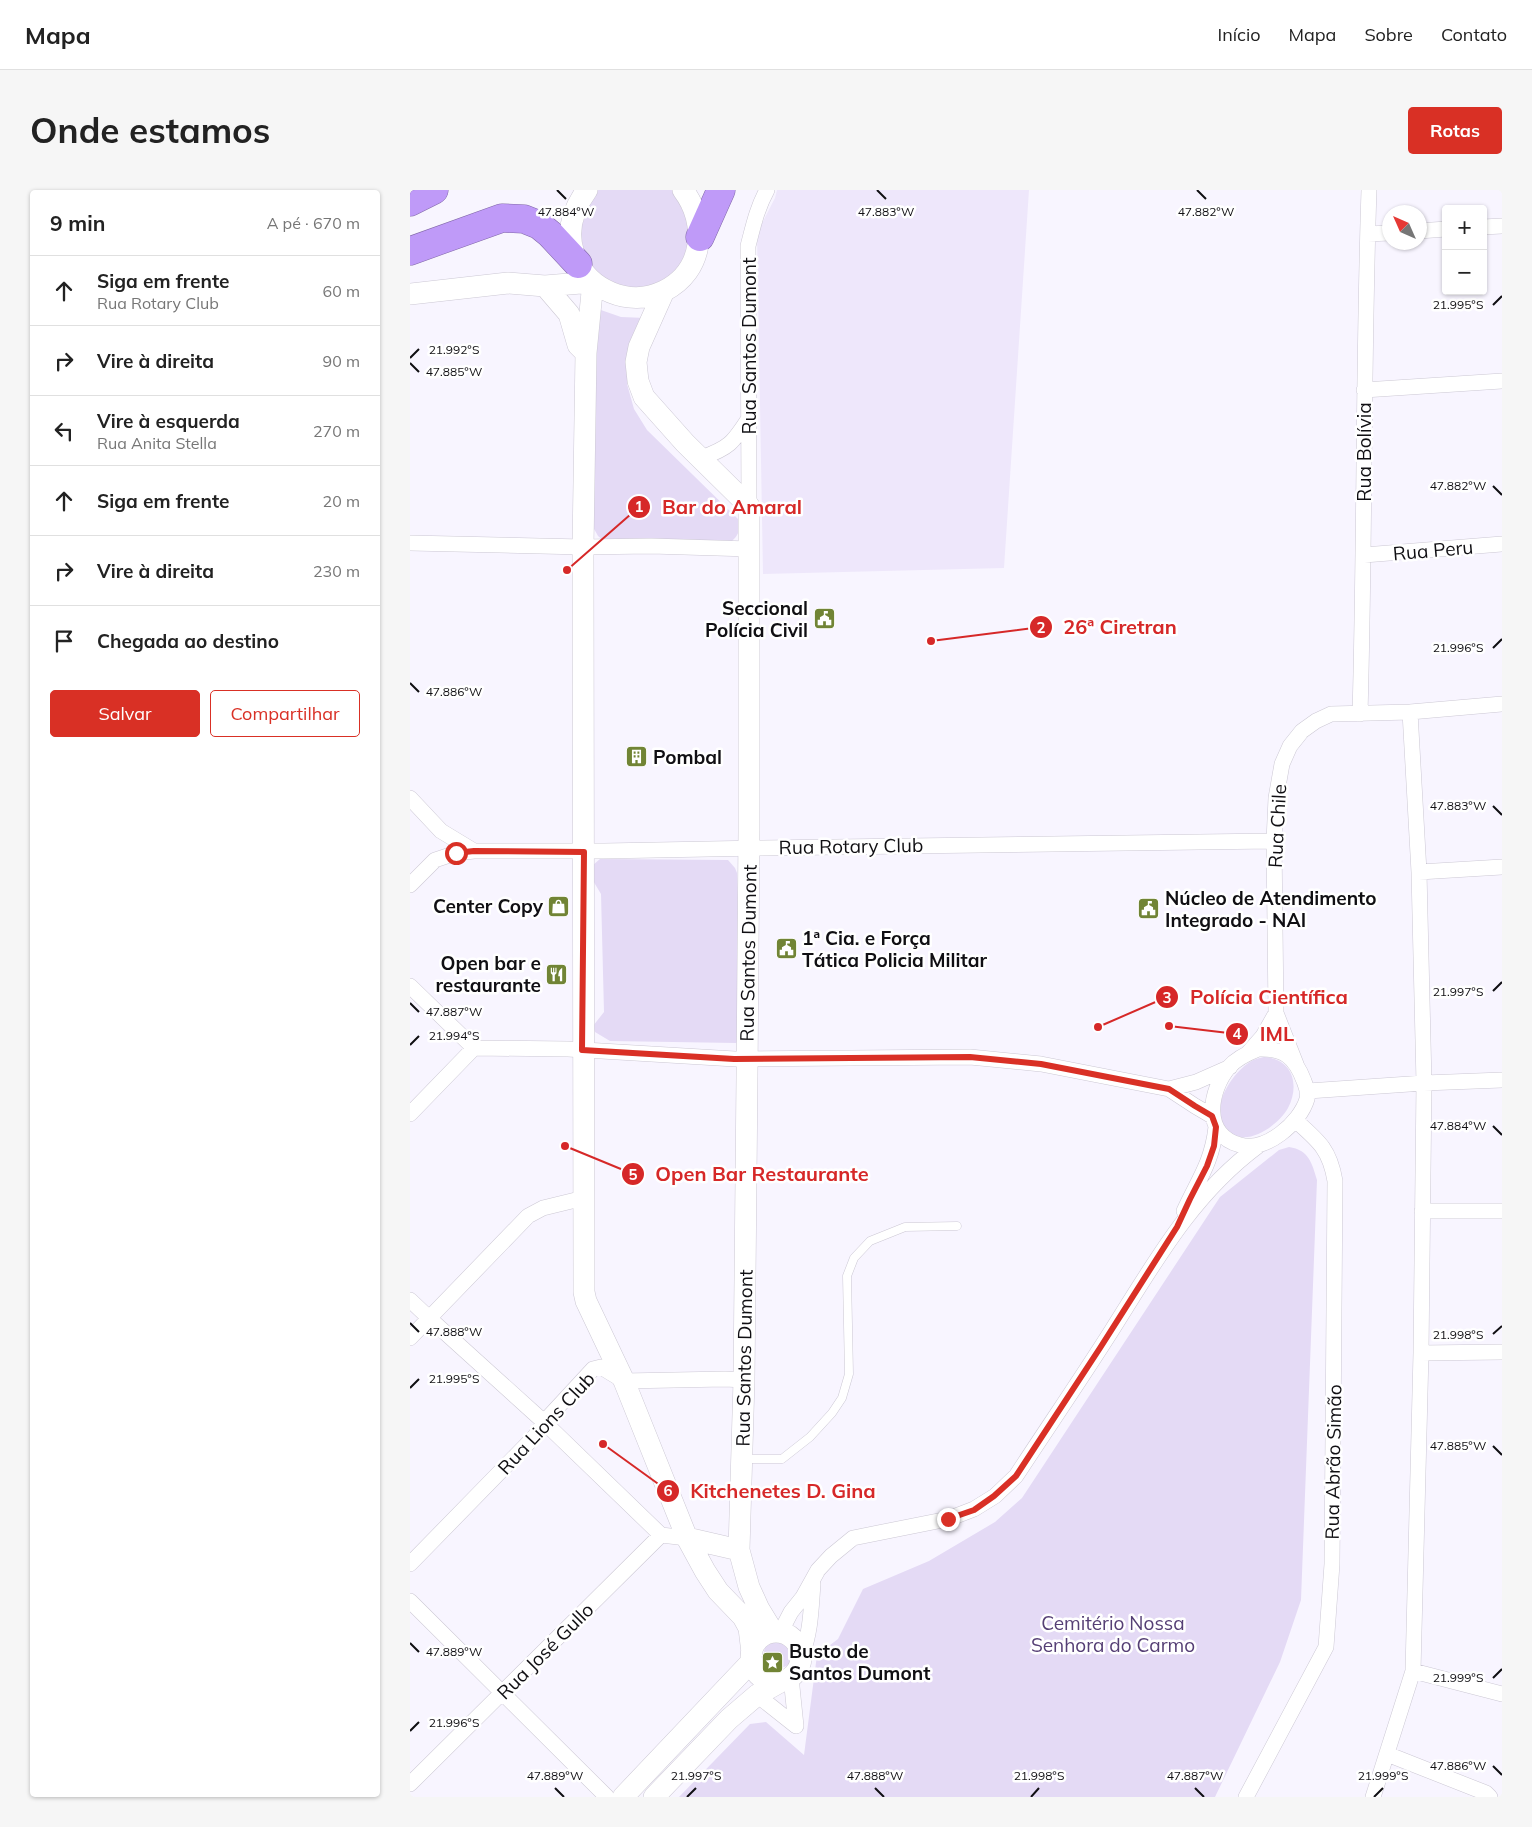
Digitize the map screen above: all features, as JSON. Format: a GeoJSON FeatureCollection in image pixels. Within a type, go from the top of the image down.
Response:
{"type":"FeatureCollection","features":[{"type":"Feature","properties":{"kind":"highway"},"geometry":{"type":"LineString","coordinates":[[410,202],[434,190]]}},
{"type":"Feature","properties":{"kind":"highway"},"geometry":{"type":"LineString","coordinates":[[700,237],[722,190]]}},
{"type":"Feature","properties":{"kind":"highway"},"geometry":{"type":"LineString","coordinates":[[410,251],[502,218],[524,219],[540,225],[585,273]]}},
{"type":"Feature","properties":{"kind":"street"},"geometry":{"type":"LineString","coordinates":[[587,190],[577,204],[571,224],[571,244],[585,273],[586,353],[583,547],[584,852],[582,1050],[584,1292],[586,1301],[624,1381],[687,1538],[704,1571],[749,1628],[754,1669],[766,1680],[774,1682],[786,1679]]}},
{"type":"Feature","properties":{"kind":"street"},"geometry":{"type":"LineString","coordinates":[[585,273],[609,292],[627,297],[646,297],[664,291],[678,281],[689,268],[696,253],[700,237],[698,218],[692,201],[683,190]]}},
{"type":"Feature","properties":{"kind":"street","name":"Rua Santos Dumont"},"geometry":{"type":"LineString","coordinates":[[767,190],[761,200],[748,246],[749,848],[744,1380],[739,1550],[759,1609],[777,1632]]}},
{"type":"Feature","properties":{"kind":"street","name":"Rua Bolívia"},"geometry":{"type":"LineString","coordinates":[[1360,714],[1364,555],[1364,390],[1369,190]]}},
{"type":"Feature","properties":{"kind":"street"},"geometry":{"type":"LineString","coordinates":[[1487,227],[1502,226]]}},
{"type":"Feature","properties":{"kind":"street"},"geometry":{"type":"LineString","coordinates":[[1427,230],[1442,229]]}},
{"type":"Feature","properties":{"kind":"street"},"geometry":{"type":"LineString","coordinates":[[1368,234],[1382,233]]}},
{"type":"Feature","properties":{"kind":"street"},"geometry":{"type":"LineString","coordinates":[[410,294],[508,283],[545,286],[585,273]]}},
{"type":"Feature","properties":{"kind":"street"},"geometry":{"type":"LineString","coordinates":[[545,286],[569,314],[578,345],[586,353]]}},
{"type":"Feature","properties":{"kind":"street"},"geometry":{"type":"LineString","coordinates":[[664,291],[639,347],[636,362],[638,381],[644,397],[749,506]]}},
{"type":"Feature","properties":{"kind":"street"},"geometry":{"type":"LineString","coordinates":[[1364,390],[1502,382]]}},
{"type":"Feature","properties":{"kind":"street"},"geometry":{"type":"LineString","coordinates":[[701,458],[733,443],[749,418]]}},
{"type":"Feature","properties":{"kind":"street"},"geometry":{"type":"LineString","coordinates":[[410,543],[750,549]]}},
{"type":"Feature","properties":{"kind":"street","name":"Rua Peru"},"geometry":{"type":"LineString","coordinates":[[1364,555],[1502,544]]}},
{"type":"Feature","properties":{"kind":"street","name":"Rua Chile"},"geometry":{"type":"LineString","coordinates":[[1276,1013],[1274,841],[1276,798],[1282,764],[1290,746],[1302,731],[1316,721],[1331,714],[1410,712],[1502,704]]}},
{"type":"Feature","properties":{"kind":"street"},"geometry":{"type":"LineString","coordinates":[[1373,1797],[1413,1671],[1421,1353],[1424,1084],[1419,872],[1410,712]]}},
{"type":"Feature","properties":{"kind":"street"},"geometry":{"type":"LineString","coordinates":[[410,798],[441,831],[474,851]]}},
{"type":"Feature","properties":{"kind":"street"},"geometry":{"type":"LineString","coordinates":[[435,860],[441,831]]}},
{"type":"Feature","properties":{"kind":"street","name":"Rua Rotary Club"},"geometry":{"type":"LineString","coordinates":[[410,885],[435,860],[456,853],[474,851],[584,852],[1274,841]]}},
{"type":"Feature","properties":{"kind":"street"},"geometry":{"type":"LineString","coordinates":[[1419,872],[1502,867]]}},
{"type":"Feature","properties":{"kind":"street"},"geometry":{"type":"LineString","coordinates":[[410,986],[474,1048],[582,1050],[747,1058],[970,1057],[1041,1064],[1169,1089],[1214,1121],[1224,1137],[1234,1144],[1246,1147],[1258,1146]]}},
{"type":"Feature","properties":{"kind":"street"},"geometry":{"type":"LineString","coordinates":[[1169,1089],[1196,1082],[1230,1067],[1248,1053],[1263,1036],[1276,1013]]}},
{"type":"Feature","properties":{"kind":"street"},"geometry":{"type":"LineString","coordinates":[[623,1797],[752,1657],[759,1639],[777,1632],[818,1570],[831,1556],[853,1538],[948,1519],[974,1510],[994,1496],[1016,1476],[1177,1227],[1234,1164],[1296,1120],[1307,1099],[1308,1091],[1276,1013]]}},
{"type":"Feature","properties":{"kind":"street"},"geometry":{"type":"LineString","coordinates":[[410,1114],[474,1048]]}},
{"type":"Feature","properties":{"kind":"street"},"geometry":{"type":"LineString","coordinates":[[1248,1053],[1258,1049],[1275,1050],[1290,1056],[1296,1064]]}},
{"type":"Feature","properties":{"kind":"street"},"geometry":{"type":"LineString","coordinates":[[1177,1227],[1207,1166],[1214,1146],[1212,1101],[1218,1085],[1230,1067]]}},
{"type":"Feature","properties":{"kind":"street"},"geometry":{"type":"LineString","coordinates":[[1308,1091],[1502,1080]]}},
{"type":"Feature","properties":{"kind":"street","name":"Rua Abrão Simão"},"geometry":{"type":"LineString","coordinates":[[1246,1797],[1326,1647],[1332,1564],[1335,1181],[1332,1163],[1324,1148],[1296,1120]]}},
{"type":"Feature","properties":{"kind":"street"},"geometry":{"type":"LineString","coordinates":[[410,1338],[528,1216],[543,1208],[584,1198]]}},
{"type":"Feature","properties":{"kind":"street"},"geometry":{"type":"LineString","coordinates":[[1422,1211],[1502,1211]]}},
{"type":"Feature","properties":{"kind":"street"},"geometry":{"type":"LineString","coordinates":[[410,1300],[544,1422],[661,1536],[687,1538],[739,1550]]}},
{"type":"Feature","properties":{"kind":"street"},"geometry":{"type":"LineString","coordinates":[[1421,1353],[1502,1352]]}},
{"type":"Feature","properties":{"kind":"street","name":"Rua Lions Club"},"geometry":{"type":"LineString","coordinates":[[410,1564],[534,1436],[544,1422],[593,1369],[601,1367],[624,1381],[744,1380]]}},
{"type":"Feature","properties":{"kind":"street","name":"Rua José Gullo"},"geometry":{"type":"LineString","coordinates":[[410,1784],[661,1536]]}},
{"type":"Feature","properties":{"kind":"street"},"geometry":{"type":"LineString","coordinates":[[654,1797],[729,1719],[756,1695],[786,1679],[800,1666],[802,1654],[807,1643],[813,1580]]}},
{"type":"Feature","properties":{"kind":"street"},"geometry":{"type":"LineString","coordinates":[[410,1601],[607,1797]]}},
{"type":"Feature","properties":{"kind":"street"},"geometry":{"type":"LineString","coordinates":[[777,1632],[793,1639],[798,1644],[802,1654]]}},
{"type":"Feature","properties":{"kind":"street"},"geometry":{"type":"LineString","coordinates":[[1413,1671],[1502,1694]]}},
{"type":"Feature","properties":{"kind":"street"},"geometry":{"type":"LineString","coordinates":[[756,1695],[796,1726],[786,1679]]}},
{"type":"Feature","properties":{"kind":"street"},"geometry":{"type":"LineString","coordinates":[[1387,1754],[1486,1793],[1490,1797]]}},
{"type":"Feature","properties":{"kind":"lane"},"geometry":{"type":"LineString","coordinates":[[742,1459],[782,1459],[810,1437],[832,1413],[842,1398],[849,1374],[847,1276],[854,1258],[870,1241],[905,1226],[957,1226]]}},
{"type":"Feature","properties":{"kind":"shaded area"},"geometry":{"type":"Polygon","coordinates":[[[777,190],[1029,190],[1004,568],[763,574],[757,233],[775,198],[777,190]]]}},
{"type":"Feature","properties":{"kind":"green space"},"geometry":{"type":"Polygon","coordinates":[[[598,190],[674,190],[684,201],[693,239],[675,274],[659,285],[641,290],[607,282],[583,256],[579,238],[587,204],[598,190]]]}},
{"type":"Feature","properties":{"kind":"green space"},"geometry":{"type":"Polygon","coordinates":[[[598,309],[621,317],[646,318],[629,358],[627,384],[634,409],[647,430],[738,519],[739,531],[732,541],[604,541],[598,536],[593,527],[593,370],[598,309]]]}},
{"type":"Feature","properties":{"kind":"green space"},"geometry":{"type":"Polygon","coordinates":[[[600,859],[728,860],[735,868],[737,873],[741,1038],[736,1043],[610,1041],[595,1032],[593,1026],[604,1012],[601,894],[592,879],[593,865],[600,859]]]}},
{"type":"Feature","properties":{"kind":"green space"},"geometry":{"type":"Polygon","coordinates":[[[1264,1057],[1274,1059],[1288,1068],[1293,1082],[1292,1099],[1284,1114],[1264,1131],[1249,1137],[1234,1135],[1225,1128],[1220,1118],[1222,1097],[1234,1076],[1242,1068],[1252,1061],[1264,1057]]]}},
{"type":"Feature","properties":{"kind":"green space","name":"Cemitério Nossa Senhora do Carmo"},"geometry":{"type":"Polygon","coordinates":[[[1289,1147],[1301,1151],[1309,1158],[1317,1180],[1301,1600],[1280,1662],[1215,1797],[679,1797],[750,1724],[766,1722],[804,1755],[817,1655],[838,1639],[863,1589],[929,1561],[995,1522],[1022,1498],[1220,1197],[1279,1150],[1289,1147]]]}},
{"type":"Feature","properties":{"kind":"green space"},"geometry":{"type":"Polygon","coordinates":[[[779,1638],[790,1642],[794,1653],[790,1664],[779,1668],[768,1664],[764,1653],[768,1642],[779,1638]]]}},
{"type":"Feature","properties":{"kind":"place","name":"Bar do Amaral"},"geometry":{"type":"Point","coordinates":[567,570]}},
{"type":"Feature","properties":{"kind":"place","name":"Seccional Polícia Civil"},"geometry":{"type":"Point","coordinates":[824,619]}},
{"type":"Feature","properties":{"kind":"place","name":"26ª Ciretran"},"geometry":{"type":"Point","coordinates":[931,641]}},
{"type":"Feature","properties":{"kind":"place","name":"Pombal"},"geometry":{"type":"Point","coordinates":[637,757]}},
{"type":"Feature","properties":{"kind":"place","name":"Center Copy"},"geometry":{"type":"Point","coordinates":[559,906]}},
{"type":"Feature","properties":{"kind":"place","name":"Núcleo de Atendimento Integrado - NAI"},"geometry":{"type":"Point","coordinates":[1149,909]}},
{"type":"Feature","properties":{"kind":"place","name":"1ª Cia. e Força Tática Policia Militar"},"geometry":{"type":"Point","coordinates":[786,949]}},
{"type":"Feature","properties":{"kind":"place","name":"Open bar e restaurante"},"geometry":{"type":"Point","coordinates":[557,974]}},
{"type":"Feature","properties":{"kind":"place","name":"IML"},"geometry":{"type":"Point","coordinates":[1169,1026]}},
{"type":"Feature","properties":{"kind":"place","name":"Polícia Científica"},"geometry":{"type":"Point","coordinates":[1098,1027]}},
{"type":"Feature","properties":{"kind":"place","name":"Open Bar Restaurante"},"geometry":{"type":"Point","coordinates":[565,1146]}},
{"type":"Feature","properties":{"kind":"place","name":"Kitchenetes D. Gina"},"geometry":{"type":"Point","coordinates":[603,1444]}},
{"type":"Feature","properties":{"kind":"place","name":"Busto de Santos Dumont"},"geometry":{"type":"Point","coordinates":[773,1662]}},
{"type":"Feature","properties":{"kind":"route"},"geometry":{"type":"LineString","coordinates":[[456,853],[474,851],[584,852],[582,1050],[734,1059],[970,1057],[1041,1064],[1169,1089],[1212,1116],[1216,1127],[1214,1146],[1207,1166],[1177,1227],[1100,1348],[1016,1476],[994,1496],[974,1510],[948,1519]]}}]}
